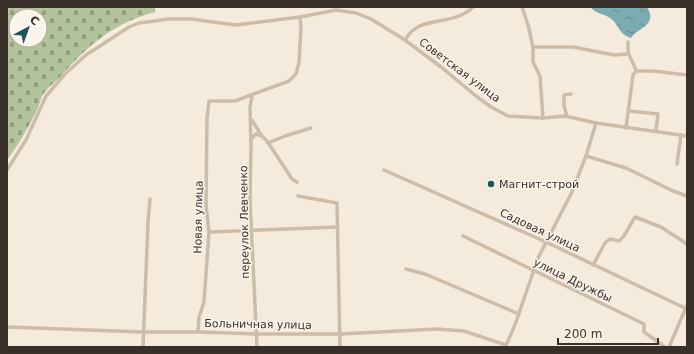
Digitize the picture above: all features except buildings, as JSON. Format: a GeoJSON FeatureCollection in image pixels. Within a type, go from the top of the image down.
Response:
{"type":"FeatureCollection","features":[{"type":"Feature","properties":{"kind":"street"},"geometry":{"type":"LineString","coordinates":[[405,40],[411,30],[415,28],[432,22],[459,16],[467,13],[473,7]]}},
{"type":"Feature","properties":{"kind":"street"},"geometry":{"type":"LineString","coordinates":[[522,7],[533,47],[533,62],[540,76],[543,118]]}},
{"type":"Feature","properties":{"kind":"street","name":"Советская улица"},"geometry":{"type":"LineString","coordinates":[[7,170],[26,140],[46,96],[65,74],[86,55],[139,23],[169,19],[191,19],[236,25],[300,17],[336,10],[356,13],[371,19],[405,40],[490,107],[508,116],[543,118],[567,116],[596,123],[687,136]]}},
{"type":"Feature","properties":{"kind":"street"},"geometry":{"type":"LineString","coordinates":[[252,96],[289,81],[296,74],[299,63],[301,43],[300,17]]}},
{"type":"Feature","properties":{"kind":"street"},"geometry":{"type":"LineString","coordinates":[[628,42],[628,54],[636,71]]}},
{"type":"Feature","properties":{"kind":"street"},"geometry":{"type":"LineString","coordinates":[[533,47],[573,47],[614,55],[628,54]]}},
{"type":"Feature","properties":{"kind":"street"},"geometry":{"type":"LineString","coordinates":[[636,71],[653,71],[687,76]]}},
{"type":"Feature","properties":{"kind":"street"},"geometry":{"type":"LineString","coordinates":[[626,128],[633,75],[636,71]]}},
{"type":"Feature","properties":{"kind":"street"},"geometry":{"type":"LineString","coordinates":[[567,116],[564,106],[564,95],[571,94]]}},
{"type":"Feature","properties":{"kind":"street","name":"Новая улица"},"geometry":{"type":"LineString","coordinates":[[198,332],[199,317],[204,302],[209,232],[206,205],[207,118],[209,101],[235,101],[252,96]]}},
{"type":"Feature","properties":{"kind":"street","name":"переулок Левченко"},"geometry":{"type":"LineString","coordinates":[[252,96],[250,107],[250,200],[257,347]]}},
{"type":"Feature","properties":{"kind":"street"},"geometry":{"type":"LineString","coordinates":[[629,111],[658,114],[656,131]]}},
{"type":"Feature","properties":{"kind":"street"},"geometry":{"type":"LineString","coordinates":[[251,117],[288,175],[297,182]]}},
{"type":"Feature","properties":{"kind":"street"},"geometry":{"type":"LineString","coordinates":[[506,346],[519,314],[538,258],[572,192],[586,156],[596,123]]}},
{"type":"Feature","properties":{"kind":"street"},"geometry":{"type":"LineString","coordinates":[[268,143],[311,128]]}},
{"type":"Feature","properties":{"kind":"street"},"geometry":{"type":"LineString","coordinates":[[251,139],[256,134],[262,136]]}},
{"type":"Feature","properties":{"kind":"street"},"geometry":{"type":"LineString","coordinates":[[677,164],[681,135]]}},
{"type":"Feature","properties":{"kind":"street"},"geometry":{"type":"LineString","coordinates":[[586,156],[626,168],[673,191],[687,196]]}},
{"type":"Feature","properties":{"kind":"street","name":"Садовая улица"},"geometry":{"type":"LineString","coordinates":[[384,170],[546,242],[686,308]]}},
{"type":"Feature","properties":{"kind":"street"},"geometry":{"type":"LineString","coordinates":[[298,196],[337,203],[340,347]]}},
{"type":"Feature","properties":{"kind":"street"},"geometry":{"type":"LineString","coordinates":[[143,347],[150,199]]}},
{"type":"Feature","properties":{"kind":"street"},"geometry":{"type":"LineString","coordinates":[[593,265],[605,243],[610,239],[619,241],[624,236],[635,217],[661,227],[687,244]]}},
{"type":"Feature","properties":{"kind":"street"},"geometry":{"type":"LineString","coordinates":[[209,232],[338,227]]}},
{"type":"Feature","properties":{"kind":"street","name":"улица Дружбы"},"geometry":{"type":"LineString","coordinates":[[463,236],[644,324],[644,332],[665,347]]}},
{"type":"Feature","properties":{"kind":"street"},"geometry":{"type":"LineString","coordinates":[[406,269],[425,274],[519,314]]}},
{"type":"Feature","properties":{"kind":"street"},"geometry":{"type":"LineString","coordinates":[[669,347],[686,308]]}},
{"type":"Feature","properties":{"kind":"street","name":"Больничная улица"},"geometry":{"type":"LineString","coordinates":[[7,326],[143,332],[256,334],[340,334],[437,329],[464,331],[506,346]]}},
{"type":"Feature","properties":{"kind":"green space"},"geometry":{"type":"Polygon","coordinates":[[[7,7],[155,7],[155,12],[127,22],[114,29],[81,54],[42,96],[27,130],[7,160],[7,7]]]}},
{"type":"Feature","properties":{"kind":"water"},"geometry":{"type":"Polygon","coordinates":[[[590,7],[647,7],[650,13],[650,18],[649,22],[631,38],[621,31],[613,20],[590,7]]]}},
{"type":"Feature","properties":{"kind":"place","name":"Магнит-строй"},"geometry":{"type":"Point","coordinates":[491,184]}}]}
